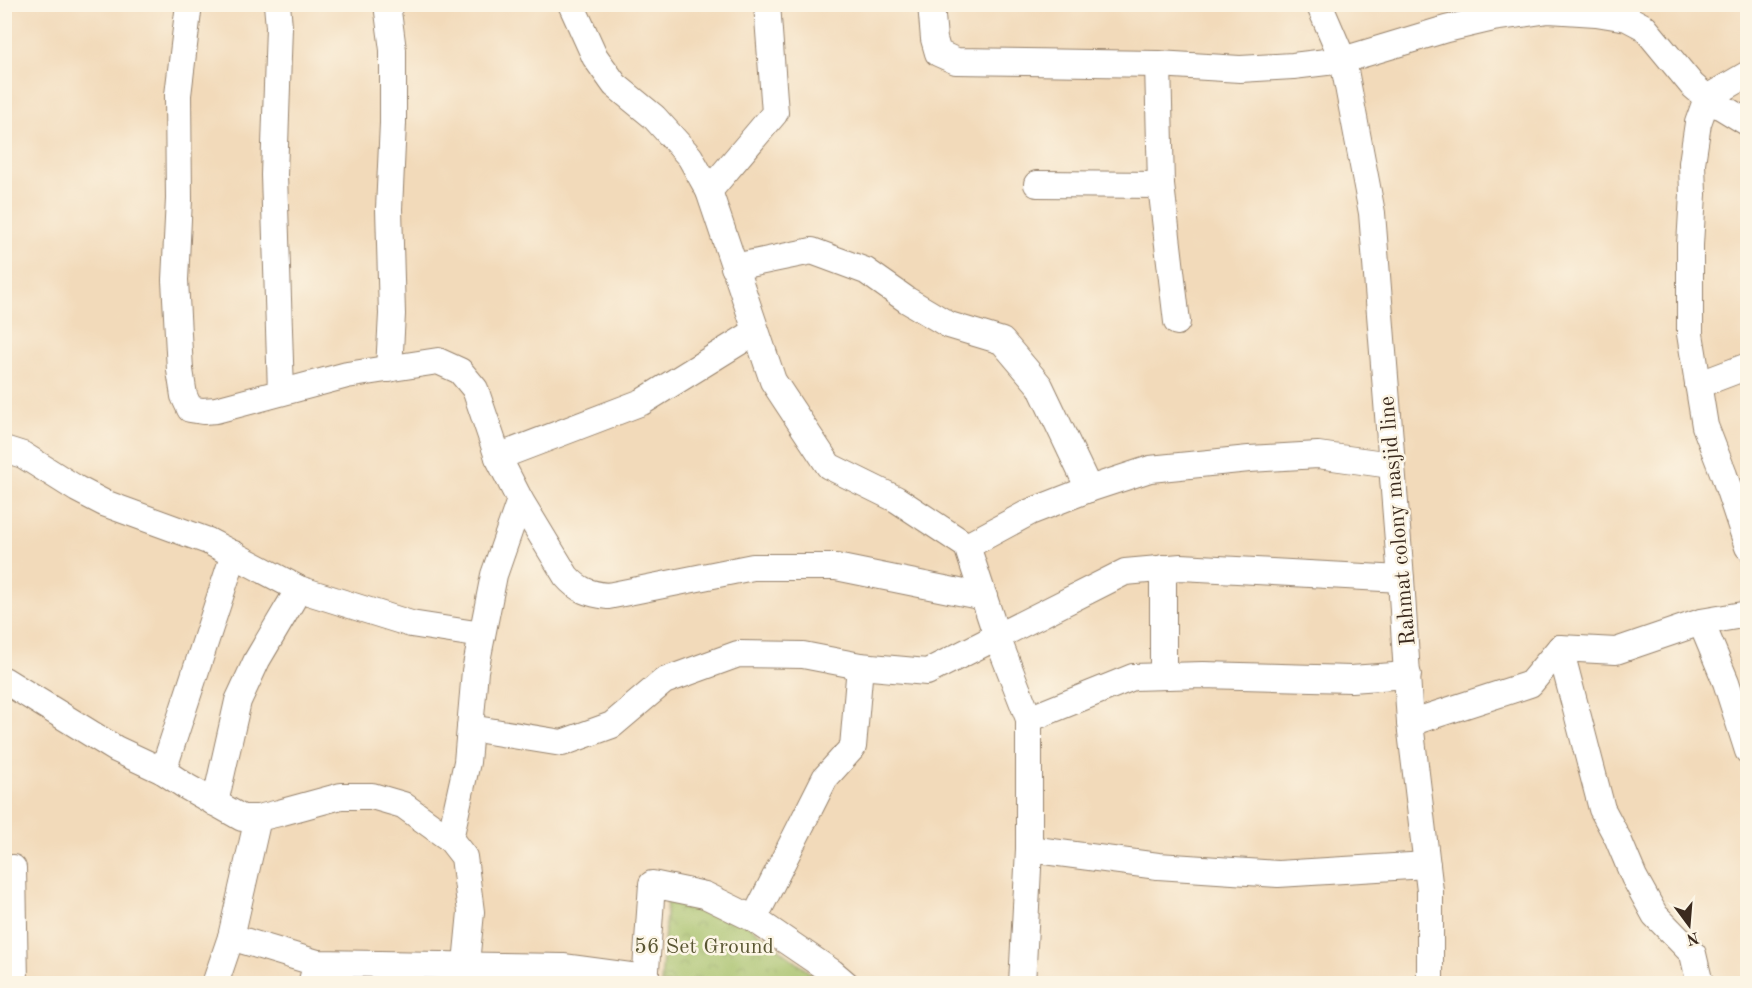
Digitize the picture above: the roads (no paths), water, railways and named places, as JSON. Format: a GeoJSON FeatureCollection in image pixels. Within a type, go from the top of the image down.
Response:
{"type":"FeatureCollection","features":[{"type":"Feature","properties":{"kind":"street"},"geometry":{"type":"LineString","coordinates":[[189,4],[178,95],[175,279],[180,370],[184,396],[190,409],[203,411],[347,375],[438,361],[460,370],[474,389],[498,457],[520,500],[566,576],[574,585],[588,594],[608,596],[753,567],[836,567],[984,597]]}},
{"type":"Feature","properties":{"kind":"street"},"geometry":{"type":"LineString","coordinates":[[277,4],[279,27],[274,175],[281,392]]}},
{"type":"Feature","properties":{"kind":"street"},"geometry":{"type":"LineString","coordinates":[[387,4],[393,50],[393,123],[389,209],[392,314],[389,369]]}},
{"type":"Feature","properties":{"kind":"street"},"geometry":{"type":"LineString","coordinates":[[571,4],[596,57],[615,85],[654,117],[690,157],[709,191],[773,381],[829,466],[896,500],[967,546],[997,637],[1029,718],[1029,849],[1022,984]]}},
{"type":"Feature","properties":{"kind":"street"},"geometry":{"type":"LineString","coordinates":[[709,191],[775,113],[767,4]]}},
{"type":"Feature","properties":{"kind":"street"},"geometry":{"type":"LineString","coordinates":[[931,4],[934,39],[939,53],[956,61],[1158,64],[1240,69],[1343,60],[1446,29],[1493,18],[1549,10],[1596,13],[1627,18],[1644,27],[1674,65],[1707,98],[1748,123]]}},
{"type":"Feature","properties":{"kind":"street","name":"Rahmat colony masjid line"},"geometry":{"type":"LineString","coordinates":[[1319,4],[1343,60],[1372,213],[1410,723],[1430,891],[1430,984]]}},
{"type":"Feature","properties":{"kind":"street"},"geometry":{"type":"LineString","coordinates":[[1158,64],[1161,185],[1177,322]]}},
{"type":"Feature","properties":{"kind":"street"},"geometry":{"type":"LineString","coordinates":[[1748,74],[1707,98],[1698,123],[1692,163],[1690,245],[1690,334],[1705,426],[1748,547]]}},
{"type":"Feature","properties":{"kind":"street"},"geometry":{"type":"LineString","coordinates":[[1037,184],[1161,185]]}},
{"type":"Feature","properties":{"kind":"street"},"geometry":{"type":"LineString","coordinates":[[734,267],[812,251],[866,271],[907,300],[949,325],[1002,341],[1040,386],[1089,489]]}},
{"type":"Feature","properties":{"kind":"street"},"geometry":{"type":"LineString","coordinates":[[498,457],[642,402],[755,332]]}},
{"type":"Feature","properties":{"kind":"street"},"geometry":{"type":"LineString","coordinates":[[1698,385],[1748,366]]}},
{"type":"Feature","properties":{"kind":"street"},"geometry":{"type":"LineString","coordinates":[[4,448],[23,455],[104,503],[208,541],[299,589],[411,624],[482,636]]}},
{"type":"Feature","properties":{"kind":"street"},"geometry":{"type":"LineString","coordinates":[[967,546],[1030,512],[1150,469],[1318,455],[1391,465]]}},
{"type":"Feature","properties":{"kind":"street"},"geometry":{"type":"LineString","coordinates":[[450,839],[467,762],[475,671],[494,575],[520,500]]}},
{"type":"Feature","properties":{"kind":"street"},"geometry":{"type":"LineString","coordinates":[[163,771],[234,554]]}},
{"type":"Feature","properties":{"kind":"street"},"geometry":{"type":"LineString","coordinates":[[470,728],[562,743],[612,725],[664,681],[738,654],[803,655],[860,666],[927,672],[1125,572],[1181,567],[1401,579]]}},
{"type":"Feature","properties":{"kind":"street"},"geometry":{"type":"LineString","coordinates":[[1163,568],[1163,676]]}},
{"type":"Feature","properties":{"kind":"street"},"geometry":{"type":"LineString","coordinates":[[215,804],[238,701],[257,660],[299,589]]}},
{"type":"Feature","properties":{"kind":"street"},"geometry":{"type":"LineString","coordinates":[[1560,648],[1616,651],[1701,622],[1748,614]]}},
{"type":"Feature","properties":{"kind":"street"},"geometry":{"type":"LineString","coordinates":[[1701,622],[1726,682],[1748,751]]}},
{"type":"Feature","properties":{"kind":"street"},"geometry":{"type":"LineString","coordinates":[[1410,723],[1530,684],[1560,648]]}},
{"type":"Feature","properties":{"kind":"street"},"geometry":{"type":"LineString","coordinates":[[1560,648],[1602,809],[1634,877],[1656,915],[1693,954],[1700,984]]}},
{"type":"Feature","properties":{"kind":"street"},"geometry":{"type":"LineString","coordinates":[[754,919],[825,778],[853,747],[860,666]]}},
{"type":"Feature","properties":{"kind":"street"},"geometry":{"type":"LineString","coordinates":[[1029,718],[1133,677],[1203,675],[1352,678],[1408,675]]}},
{"type":"Feature","properties":{"kind":"street"},"geometry":{"type":"LineString","coordinates":[[4,680],[116,749],[163,771],[242,818],[258,818],[341,796],[372,796],[404,805],[450,839],[464,857],[471,912],[465,975]]}},
{"type":"Feature","properties":{"kind":"street"},"geometry":{"type":"LineString","coordinates":[[215,984],[231,937],[258,818]]}},
{"type":"Feature","properties":{"kind":"street"},"geometry":{"type":"LineString","coordinates":[[1029,849],[1158,866],[1278,874],[1427,866]]}},
{"type":"Feature","properties":{"kind":"street"},"geometry":{"type":"LineString","coordinates":[[13,868],[15,984]]}},
{"type":"Feature","properties":{"kind":"street"},"geometry":{"type":"LineString","coordinates":[[231,937],[314,973],[465,975],[563,968],[645,981],[652,884],[705,895],[754,919],[846,984]]}},
{"type":"Feature","properties":{"kind":"park label","name":"56 Set Ground"},"geometry":{"type":"Point","coordinates":[704,945]}}]}
